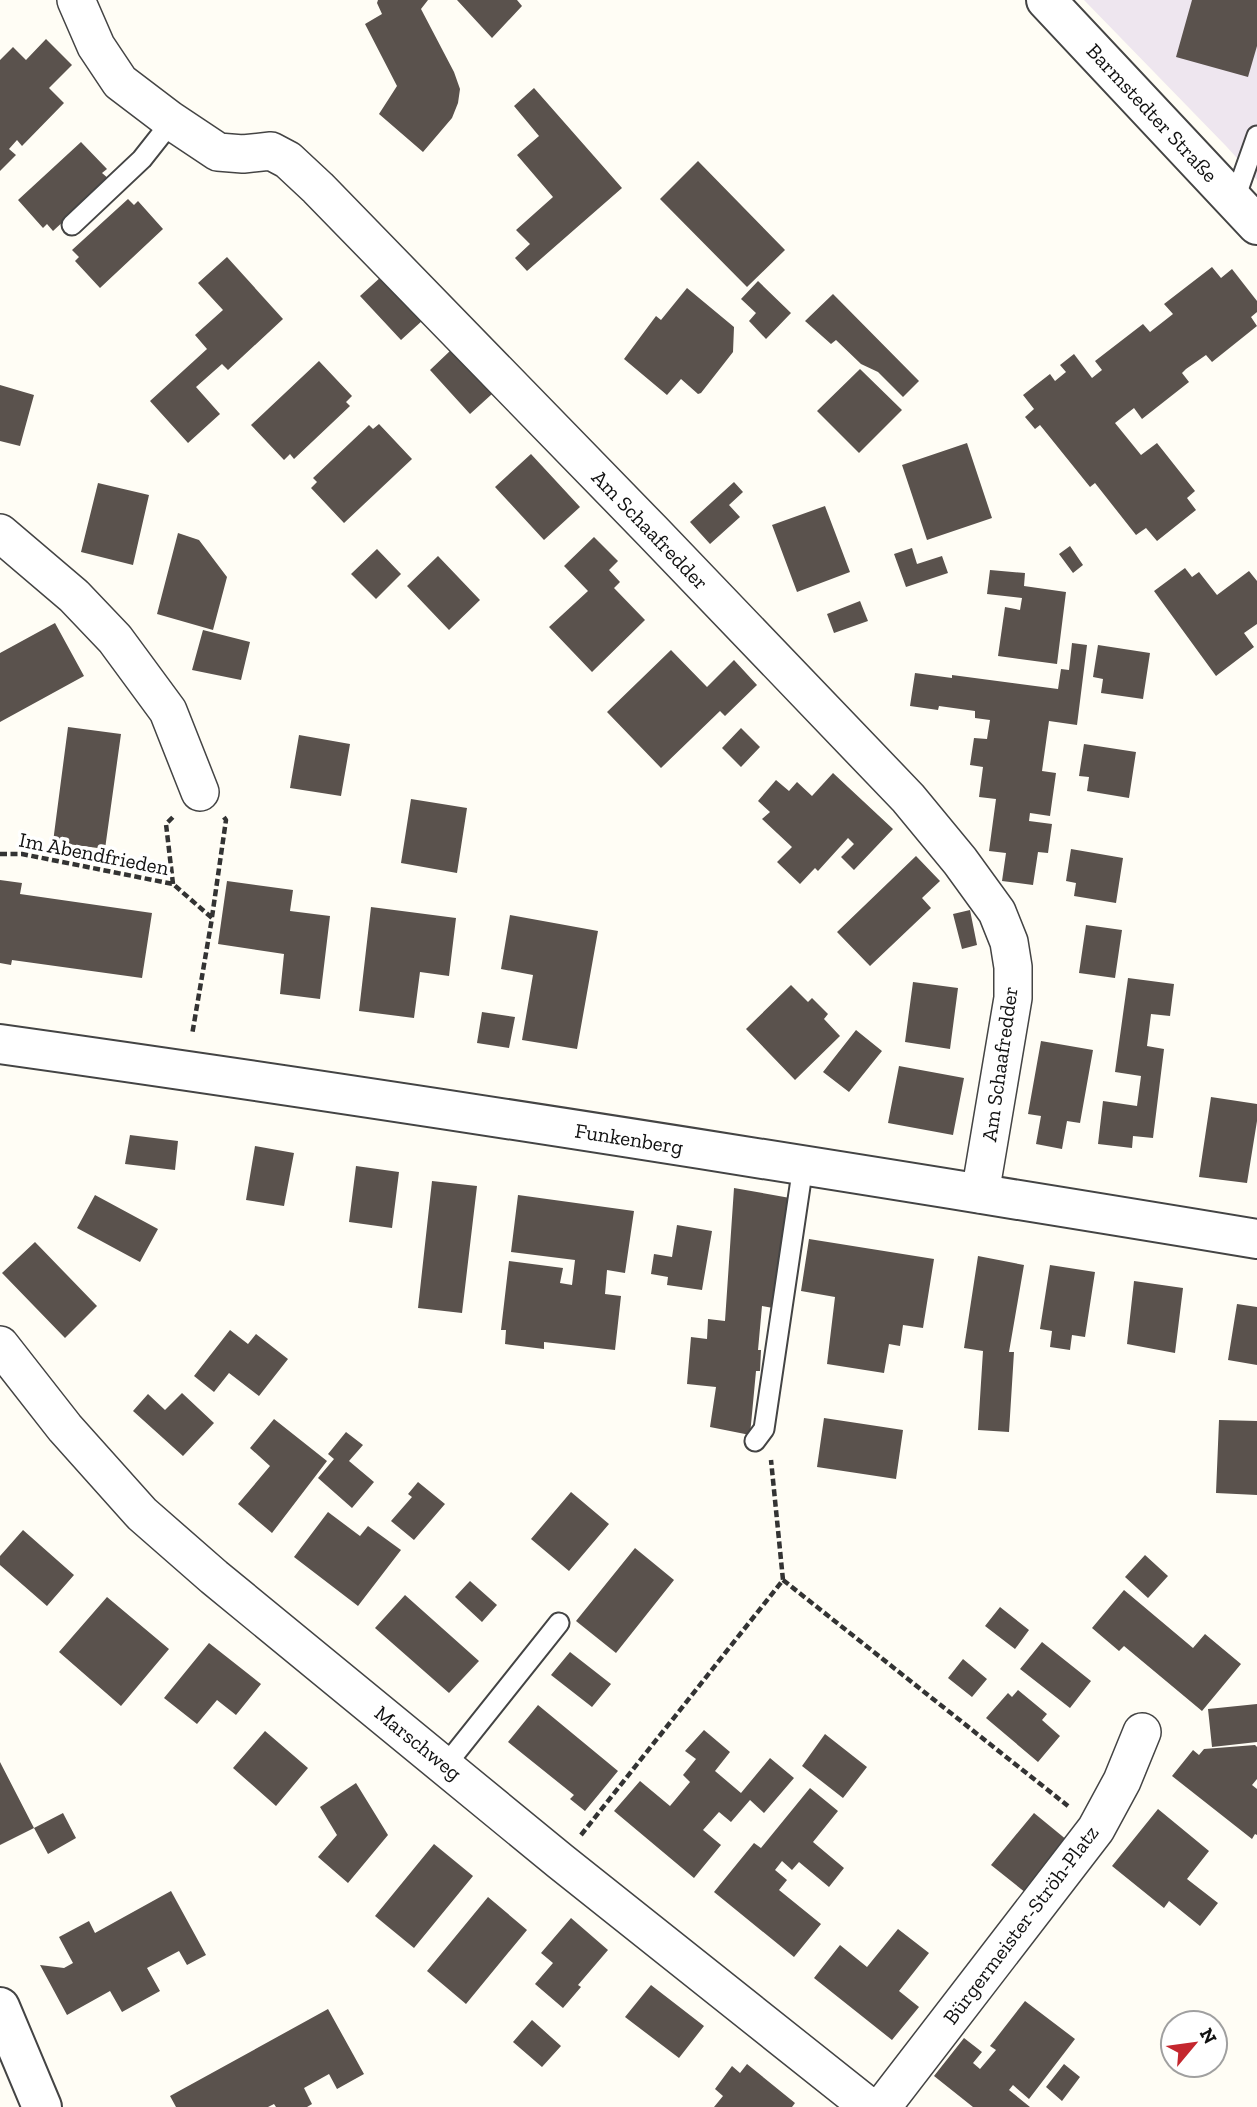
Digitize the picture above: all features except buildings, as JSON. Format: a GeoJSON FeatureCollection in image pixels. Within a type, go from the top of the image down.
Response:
{"type":"FeatureCollection","features":[{"type":"Feature","properties":{"kind":"street","name":"Am Schaafredder"},"geometry":{"type":"LineString","coordinates":[[76,0],[96,46],[120,82],[218,152],[243,154],[271,151],[288,160],[652,531],[908,798],[960,861],[997,912],[1009,942],[1013,967],[1013,998],[980,1194]]}},
{"type":"Feature","properties":{"kind":"street","name":"Barmstedter Straße"},"geometry":{"type":"LineString","coordinates":[[1046,0],[1246,213]]}},
{"type":"Feature","properties":{"kind":"street"},"geometry":{"type":"LineString","coordinates":[[0,533],[74,596],[115,639],[168,710],[200,792]]}},
{"type":"Feature","properties":{"kind":"street","name":"Funkenberg"},"geometry":{"type":"LineString","coordinates":[[0,1044],[186,1070],[1257,1239]]}},
{"type":"Feature","properties":{"kind":"street","name":"Marschweg"},"geometry":{"type":"LineString","coordinates":[[0,1345],[65,1428],[142,1514],[214,1577],[560,1861],[869,2107]]}},
{"type":"Feature","properties":{"kind":"street","name":"Bürgermeister-Ströh-Platz"},"geometry":{"type":"LineString","coordinates":[[882,2107],[1096,1829],[1122,1781],[1142,1732]]}},
{"type":"Feature","properties":{"kind":"street"},"geometry":{"type":"LineString","coordinates":[[0,2007],[43,2107]]}},
{"type":"Feature","properties":{"kind":"lane"},"geometry":{"type":"LineString","coordinates":[[72,225],[142,159],[172,121]]}},
{"type":"Feature","properties":{"kind":"lane"},"geometry":{"type":"LineString","coordinates":[[1246,213],[1257,136]]}},
{"type":"Feature","properties":{"kind":"lane"},"geometry":{"type":"LineString","coordinates":[[755,1441],[764,1429],[803,1166]]}},
{"type":"Feature","properties":{"kind":"lane"},"geometry":{"type":"LineString","coordinates":[[445,1766],[559,1623]]}},
{"type":"Feature","properties":{"kind":"path"},"geometry":{"type":"LineString","coordinates":[[173,884],[166,824],[200,792],[226,820],[186,1070]]}},
{"type":"Feature","properties":{"kind":"path","name":"Im Abendfrieden"},"geometry":{"type":"LineString","coordinates":[[0,853],[22,854],[173,884],[212,918]]}},
{"type":"Feature","properties":{"kind":"path"},"geometry":{"type":"LineString","coordinates":[[560,1861],[783,1580],[766,1414]]}},
{"type":"Feature","properties":{"kind":"path"},"geometry":{"type":"LineString","coordinates":[[783,1580],[1096,1829]]}},
{"type":"Feature","properties":{"kind":"shaded area"},"geometry":{"type":"Polygon","coordinates":[[[1084,0],[1257,0],[1257,180],[1226,146],[1084,0]]]}}]}
